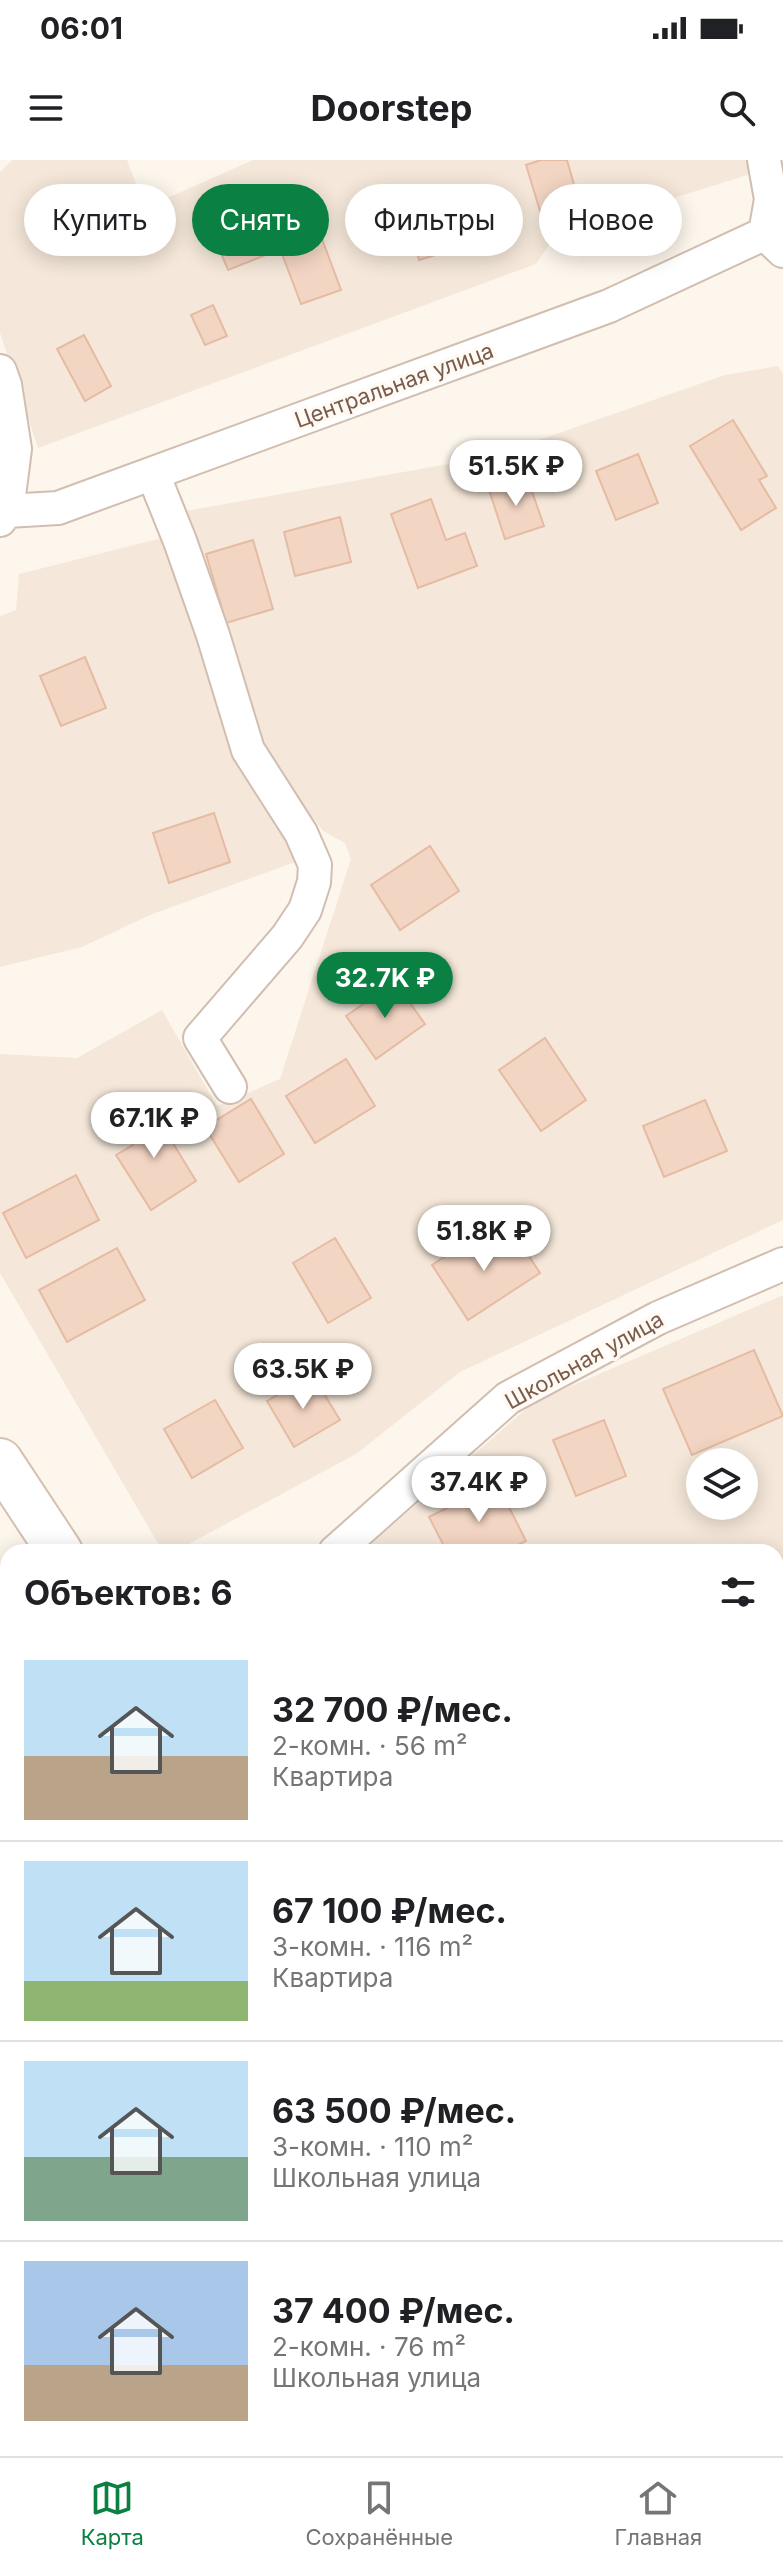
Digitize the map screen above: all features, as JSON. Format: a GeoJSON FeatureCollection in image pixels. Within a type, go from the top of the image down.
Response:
{"type":"FeatureCollection","features":[{"type":"Feature","properties":{"kind":"street"},"geometry":{"type":"LineString","coordinates":[[764,160],[777,237]]}},
{"type":"Feature","properties":{"kind":"street","name":"Центральная улица"},"geometry":{"type":"LineString","coordinates":[[4,516],[58,508],[153,474],[609,306],[777,237]]}},
{"type":"Feature","properties":{"kind":"street"},"geometry":{"type":"LineString","coordinates":[[0,371],[15,449],[4,516]]}},
{"type":"Feature","properties":{"kind":"street"},"geometry":{"type":"LineString","coordinates":[[153,474],[213,635],[248,750],[301,833],[315,865],[314,882],[305,910],[287,937],[200,1038],[230,1087]]}},
{"type":"Feature","properties":{"kind":"street","name":"Школьная улица"},"geometry":{"type":"LineString","coordinates":[[344,1544],[508,1398],[658,1318],[783,1264]]}},
{"type":"Feature","properties":{"kind":"street"},"geometry":{"type":"LineString","coordinates":[[0,1461],[55,1544]]}},
{"type":"Feature","properties":{"kind":"shaded area"},"geometry":{"type":"Polygon","coordinates":[[[12,160],[127,160],[136,184],[24,184],[24,256],[176,256],[176,194],[192,187],[192,256],[329,256],[329,184],[199,184],[253,160],[753,160],[757,172],[682,196],[682,184],[539,184],[539,256],[542,256],[536,264],[38,448],[0,333],[0,172],[12,160]]]}},
{"type":"Feature","properties":{"kind":"shaded area"},"geometry":{"type":"Polygon","coordinates":[[[778,366],[783,374],[783,1220],[460,1372],[356,1454],[189,1544],[158,1544],[0,1273],[0,1054],[77,1058],[162,1010],[217,1106],[280,1079],[351,859],[345,843],[323,831],[254,738],[180,512],[493,456],[725,375],[778,366]]]}},
{"type":"Feature","properties":{"kind":"shaded area"},"geometry":{"type":"Polygon","coordinates":[[[162,538],[251,776],[298,861],[150,915],[82,947],[0,967],[0,616],[16,610],[19,574],[162,538]]]}},
{"type":"Feature","properties":{"kind":"shaded area"},"geometry":{"type":"Polygon","coordinates":[[[783,1295],[783,1544],[371,1544],[534,1402],[783,1295]]]}},
{"type":"Feature","properties":{"kind":"building"},"geometry":{"type":"Polygon","coordinates":[[[541,160],[567,160],[574,184],[539,184],[539,207],[526,165],[541,160]]]}},
{"type":"Feature","properties":{"kind":"building"},"geometry":{"type":"Polygon","coordinates":[[[222,256],[263,256],[228,270],[222,256]]]}},
{"type":"Feature","properties":{"kind":"building"},"geometry":{"type":"Polygon","coordinates":[[[283,256],[328,256],[341,290],[301,304],[283,256]]]}},
{"type":"Feature","properties":{"kind":"building"},"geometry":{"type":"Polygon","coordinates":[[[213,305],[227,336],[205,345],[191,315],[213,305]]]}},
{"type":"Feature","properties":{"kind":"building"},"geometry":{"type":"Polygon","coordinates":[[[84,335],[111,386],[85,401],[57,349],[84,335]]]}},
{"type":"Feature","properties":{"kind":"building"},"geometry":{"type":"Polygon","coordinates":[[[733,420],[767,476],[759,480],[776,508],[741,530],[690,446],[733,420]]]}},
{"type":"Feature","properties":{"kind":"building"},"geometry":{"type":"Polygon","coordinates":[[[638,454],[658,503],[616,520],[596,471],[638,454]]]}},
{"type":"Feature","properties":{"kind":"building"},"geometry":{"type":"Polygon","coordinates":[[[527,477],[544,526],[505,539],[489,490],[527,477]]]}},
{"type":"Feature","properties":{"kind":"building"},"geometry":{"type":"Polygon","coordinates":[[[431,499],[446,540],[465,533],[477,566],[418,588],[391,514],[431,499]]]}},
{"type":"Feature","properties":{"kind":"building"},"geometry":{"type":"Polygon","coordinates":[[[340,517],[351,562],[295,576],[284,532],[340,517]]]}},
{"type":"Feature","properties":{"kind":"building"},"geometry":{"type":"Polygon","coordinates":[[[253,540],[273,609],[226,623],[206,554],[253,540]]]}},
{"type":"Feature","properties":{"kind":"building"},"geometry":{"type":"Polygon","coordinates":[[[85,657],[106,708],[61,726],[40,676],[85,657]]]}},
{"type":"Feature","properties":{"kind":"building"},"geometry":{"type":"Polygon","coordinates":[[[214,813],[230,862],[169,883],[153,833],[214,813]]]}},
{"type":"Feature","properties":{"kind":"building"},"geometry":{"type":"Polygon","coordinates":[[[430,846],[459,891],[400,930],[371,885],[430,846]]]}},
{"type":"Feature","properties":{"kind":"building"},"geometry":{"type":"Polygon","coordinates":[[[395,982],[425,1024],[376,1059],[346,1016],[395,982]]]}},
{"type":"Feature","properties":{"kind":"building"},"geometry":{"type":"Polygon","coordinates":[[[545,1038],[586,1100],[541,1131],[499,1070],[545,1038]]]}},
{"type":"Feature","properties":{"kind":"building"},"geometry":{"type":"Polygon","coordinates":[[[346,1059],[375,1106],[315,1143],[286,1096],[346,1059]]]}},
{"type":"Feature","properties":{"kind":"building"},"geometry":{"type":"Polygon","coordinates":[[[251,1099],[284,1154],[239,1182],[205,1127],[251,1099]]]}},
{"type":"Feature","properties":{"kind":"building"},"geometry":{"type":"Polygon","coordinates":[[[705,1100],[727,1151],[664,1177],[643,1126],[705,1100]]]}},
{"type":"Feature","properties":{"kind":"building"},"geometry":{"type":"Polygon","coordinates":[[[151,1107],[196,1181],[151,1210],[116,1155],[133,1145],[122,1126],[151,1107]]]}},
{"type":"Feature","properties":{"kind":"building"},"geometry":{"type":"Polygon","coordinates":[[[76,1175],[99,1220],[26,1258],[3,1213],[76,1175]]]}},
{"type":"Feature","properties":{"kind":"building"},"geometry":{"type":"Polygon","coordinates":[[[480,1233],[489,1247],[506,1236],[515,1249],[521,1244],[540,1273],[468,1320],[432,1265],[480,1233]]]}},
{"type":"Feature","properties":{"kind":"building"},"geometry":{"type":"Polygon","coordinates":[[[335,1238],[371,1298],[328,1323],[293,1263],[335,1238]]]}},
{"type":"Feature","properties":{"kind":"building"},"geometry":{"type":"Polygon","coordinates":[[[117,1248],[145,1300],[67,1342],[39,1290],[117,1248]]]}},
{"type":"Feature","properties":{"kind":"building"},"geometry":{"type":"Polygon","coordinates":[[[754,1350],[783,1416],[708,1448],[689,1448],[663,1389],[754,1350]]]}},
{"type":"Feature","properties":{"kind":"building"},"geometry":{"type":"Polygon","coordinates":[[[312,1374],[340,1420],[294,1447],[267,1401],[312,1374]]]}},
{"type":"Feature","properties":{"kind":"building"},"geometry":{"type":"Polygon","coordinates":[[[215,1400],[243,1448],[192,1478],[164,1429],[215,1400]]]}},
{"type":"Feature","properties":{"kind":"building"},"geometry":{"type":"Polygon","coordinates":[[[604,1420],[626,1476],[576,1496],[553,1440],[604,1420]]]}},
{"type":"Feature","properties":{"kind":"building"},"geometry":{"type":"Polygon","coordinates":[[[497,1483],[526,1541],[520,1544],[443,1544],[429,1517],[497,1483]]]}}]}
